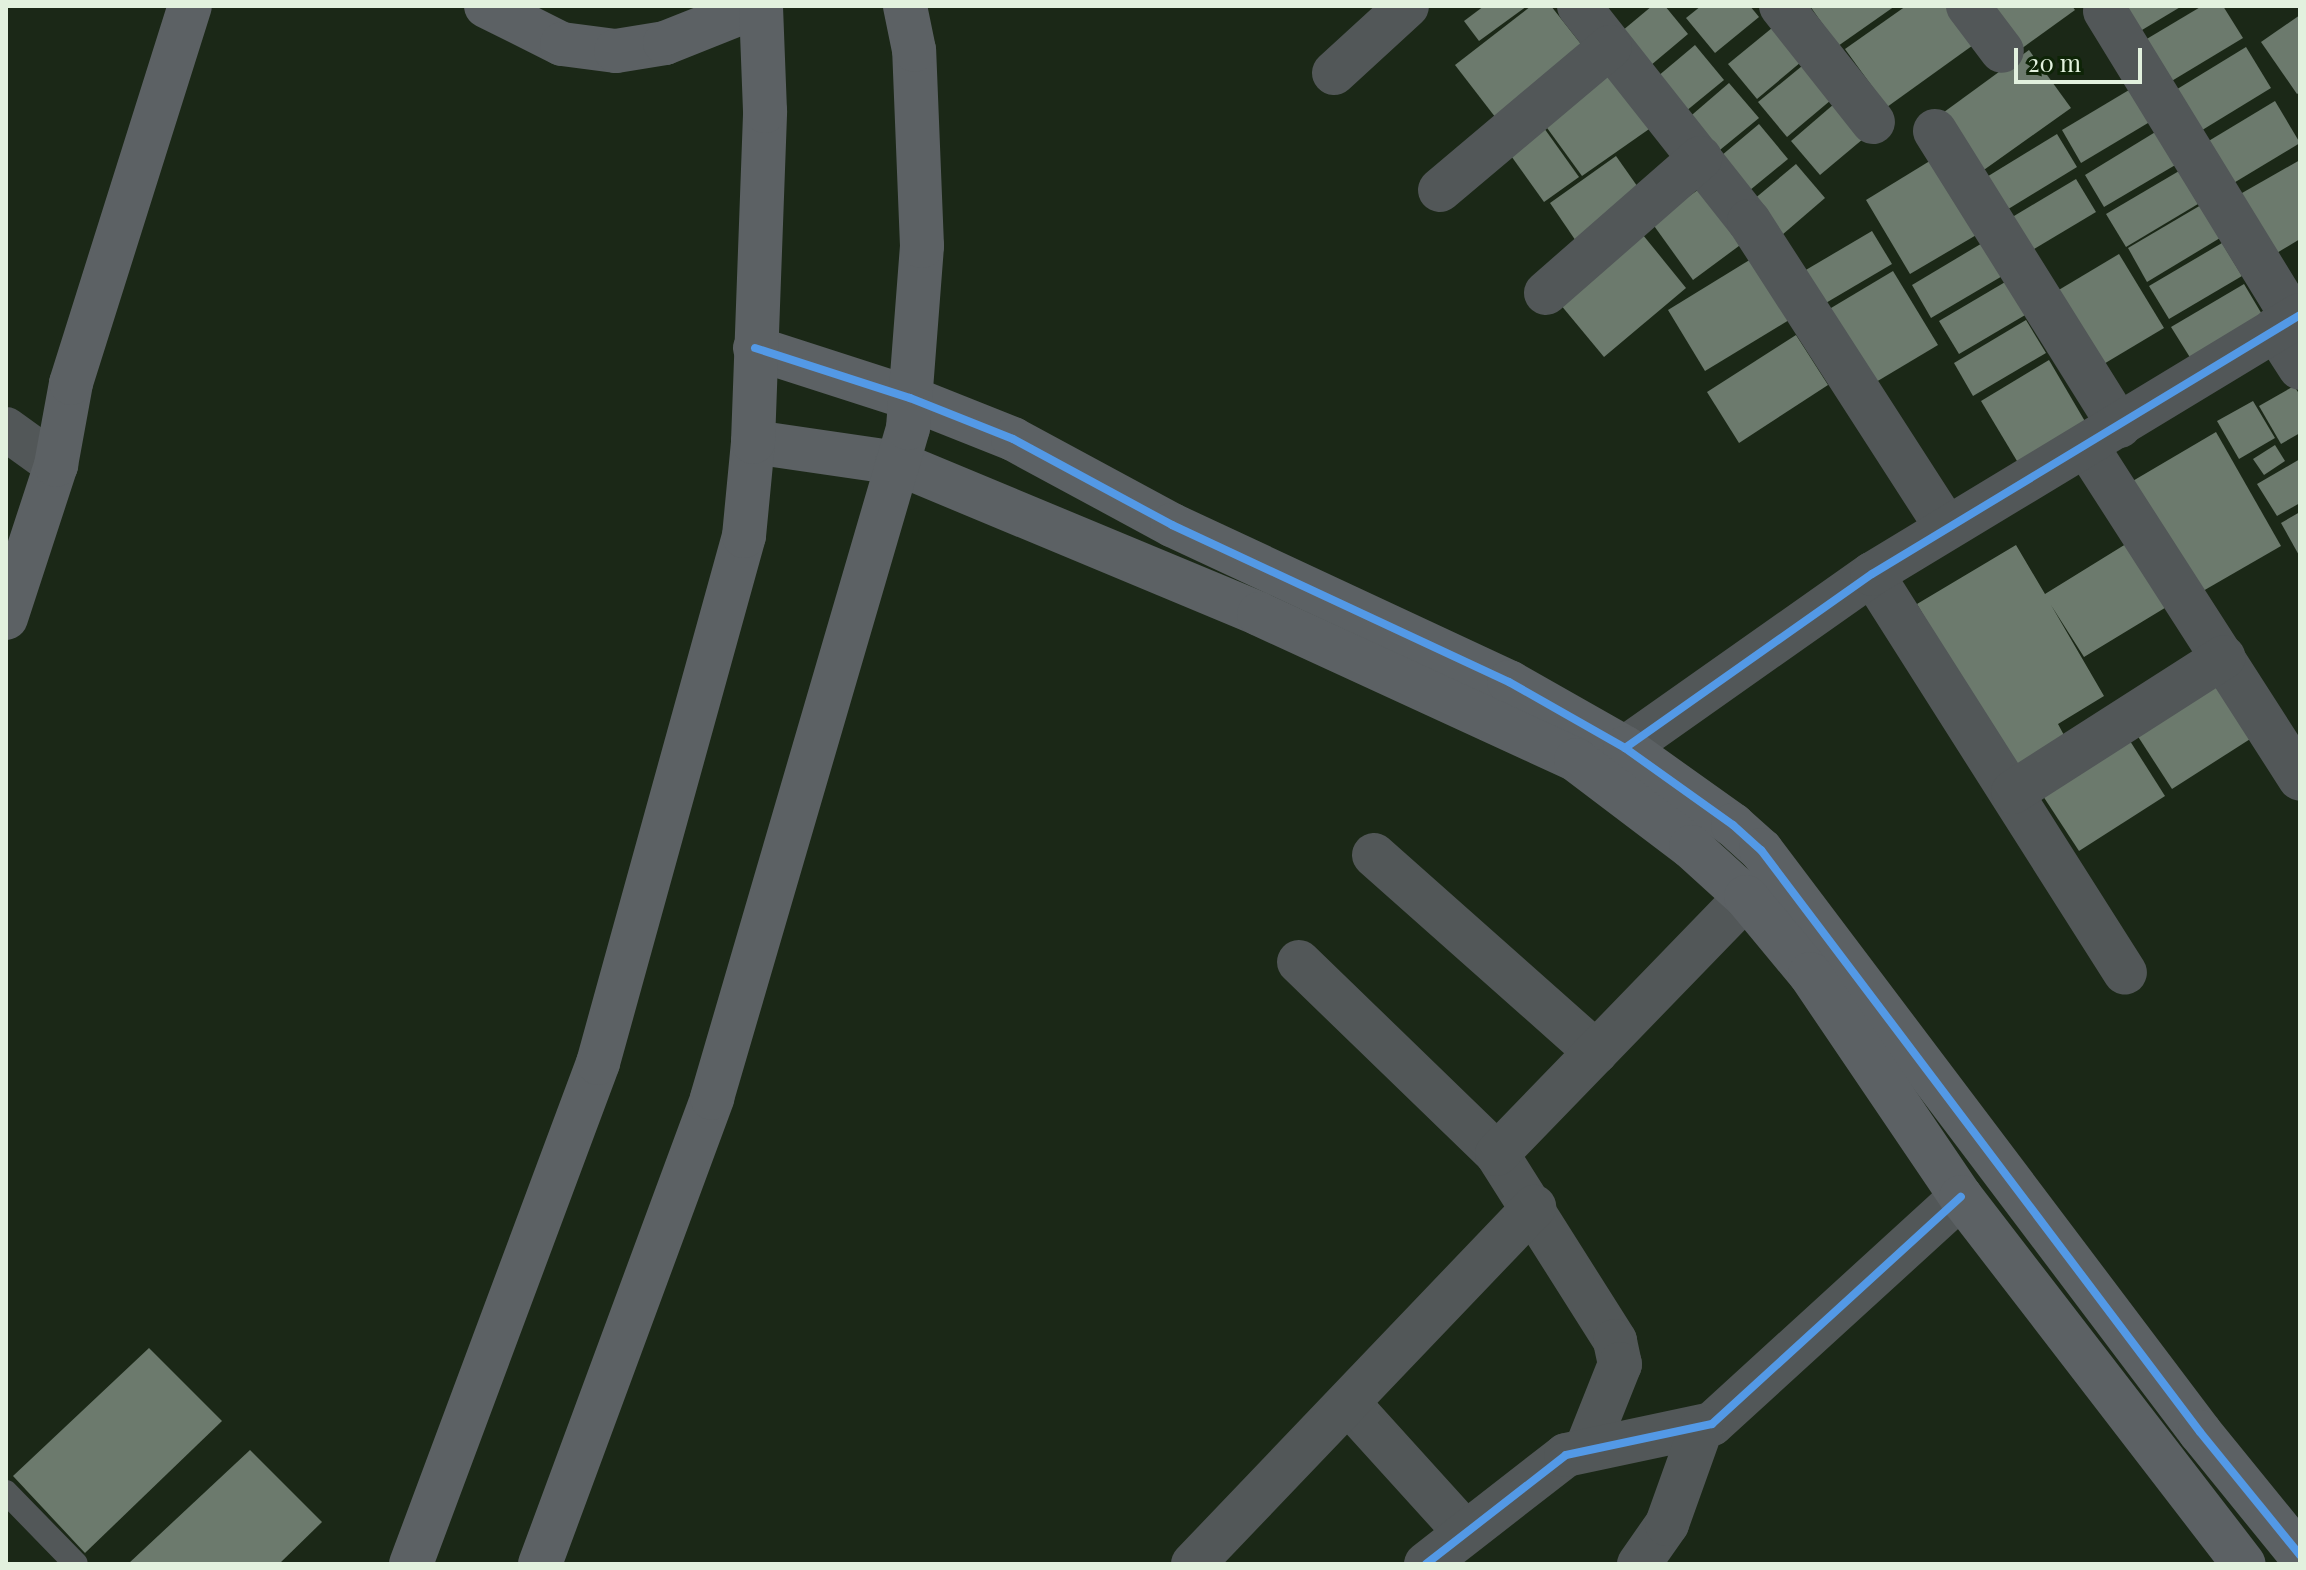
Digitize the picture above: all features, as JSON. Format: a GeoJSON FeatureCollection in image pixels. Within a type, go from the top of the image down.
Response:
{"type":"FeatureCollection","features":[{"type":"Feature","properties":{"kind":"street"},"geometry":{"type":"LineString","coordinates":[[6,618],[56,465],[71,383],[190,6]]}},
{"type":"Feature","properties":{"kind":"street"},"geometry":{"type":"LineString","coordinates":[[411,1564],[598,1063],[744,536],[753,442],[765,111],[760,6],[665,43],[616,51],[562,44],[486,6]]}},
{"type":"Feature","properties":{"kind":"street"},"geometry":{"type":"LineString","coordinates":[[540,1564],[712,1098],[897,463],[910,398],[922,246],[914,50],[905,6]]}},
{"type":"Feature","properties":{"kind":"street"},"geometry":{"type":"LineString","coordinates":[[1334,73],[1407,6]]}},
{"type":"Feature","properties":{"kind":"street"},"geometry":{"type":"LineString","coordinates":[[1579,6],[1700,158],[1773,256],[1947,528]]}},
{"type":"Feature","properties":{"kind":"street"},"geometry":{"type":"LineString","coordinates":[[1781,6],[1873,122]]}},
{"type":"Feature","properties":{"kind":"street"},"geometry":{"type":"LineString","coordinates":[[1968,6],[2002,51]]}},
{"type":"Feature","properties":{"kind":"street"},"geometry":{"type":"LineString","coordinates":[[2105,11],[2290,321],[2300,368]]}},
{"type":"Feature","properties":{"kind":"street"},"geometry":{"type":"LineString","coordinates":[[1440,190],[1610,47]]}},
{"type":"Feature","properties":{"kind":"street"},"geometry":{"type":"LineString","coordinates":[[1935,131],[2224,657],[2294,758]]}},
{"type":"Feature","properties":{"kind":"street"},"geometry":{"type":"LineString","coordinates":[[1546,293],[1700,158]]}},
{"type":"Feature","properties":{"kind":"street"},"geometry":{"type":"LineString","coordinates":[[1625,748],[1872,574],[2103,437],[2290,321]]}},
{"type":"Feature","properties":{"kind":"street"},"geometry":{"type":"LineString","coordinates":[[755,348],[910,398],[1013,439],[1172,525],[1509,682],[1625,748],[1761,850],[2200,1432],[2300,1555]]}},
{"type":"Feature","properties":{"kind":"street"},"geometry":{"type":"LineString","coordinates":[[6,429],[56,465]]}},
{"type":"Feature","properties":{"kind":"street"},"geometry":{"type":"LineString","coordinates":[[753,442],[897,463],[1259,614],[1576,760],[1691,847],[1746,897],[1810,974],[1961,1197],[2244,1564]]}},
{"type":"Feature","properties":{"kind":"street"},"geometry":{"type":"LineString","coordinates":[[1872,574],[2125,972]]}},
{"type":"Feature","properties":{"kind":"street"},"geometry":{"type":"LineString","coordinates":[[2013,792],[2224,657]]}},
{"type":"Feature","properties":{"kind":"street"},"geometry":{"type":"LineString","coordinates":[[1374,855],[1596,1052]]}},
{"type":"Feature","properties":{"kind":"street"},"geometry":{"type":"LineString","coordinates":[[1497,1154],[1746,897]]}},
{"type":"Feature","properties":{"kind":"street"},"geometry":{"type":"LineString","coordinates":[[1299,962],[1497,1154],[1534,1207],[1619,1353],[1620,1364],[1587,1447]]}},
{"type":"Feature","properties":{"kind":"street"},"geometry":{"type":"LineString","coordinates":[[1639,1564],[1667,1524],[1701,1429],[1961,1197]]}},
{"type":"Feature","properties":{"kind":"street"},"geometry":{"type":"LineString","coordinates":[[1193,1564],[1534,1207]]}},
{"type":"Feature","properties":{"kind":"street"},"geometry":{"type":"LineString","coordinates":[[1349,1404],[1465,1532]]}},
{"type":"Feature","properties":{"kind":"street"},"geometry":{"type":"LineString","coordinates":[[1426,1564],[1549,1466],[1587,1447],[1701,1429]]}},
{"type":"Feature","properties":{"kind":"lane"},"geometry":{"type":"LineString","coordinates":[[6,1492],[76,1564]]}},
{"type":"Feature","properties":{"kind":"building"},"geometry":{"type":"Polygon","coordinates":[[[1484,6],[1527,6],[1479,41],[1464,21],[1484,6]]]}},
{"type":"Feature","properties":{"kind":"building"},"geometry":{"type":"Polygon","coordinates":[[[1531,6],[1551,6],[1588,53],[1499,122],[1455,65],[1531,6]]]}},
{"type":"Feature","properties":{"kind":"building"},"geometry":{"type":"Polygon","coordinates":[[[1652,6],[1665,6],[1688,34],[1644,71],[1616,36],[1652,6]]]}},
{"type":"Feature","properties":{"kind":"building"},"geometry":{"type":"Polygon","coordinates":[[[1701,6],[1750,6],[1759,17],[1715,53],[1686,18],[1701,6]]]}},
{"type":"Feature","properties":{"kind":"building"},"geometry":{"type":"Polygon","coordinates":[[[1810,6],[1895,6],[1838,46],[1810,6]]]}},
{"type":"Feature","properties":{"kind":"building"},"geometry":{"type":"Polygon","coordinates":[[[1906,6],[1950,6],[1976,43],[1887,107],[1845,49],[1906,6]]]}},
{"type":"Feature","properties":{"kind":"building"},"geometry":{"type":"Polygon","coordinates":[[[1991,6],[2072,6],[2075,10],[2021,49],[1991,6]]]}},
{"type":"Feature","properties":{"kind":"building"},"geometry":{"type":"Polygon","coordinates":[[[2121,6],[2182,6],[2137,33],[2121,6]]]}},
{"type":"Feature","properties":{"kind":"building"},"geometry":{"type":"Polygon","coordinates":[[[2202,6],[2223,6],[2243,38],[2170,82],[2145,40],[2202,6]]]}},
{"type":"Feature","properties":{"kind":"building"},"geometry":{"type":"Polygon","coordinates":[[[2300,15],[2300,92],[2297,94],[2261,42],[2300,15]]]}},
{"type":"Feature","properties":{"kind":"building"},"geometry":{"type":"Polygon","coordinates":[[[1772,28],[1801,62],[1757,99],[1728,64],[1772,28]]]}},
{"type":"Feature","properties":{"kind":"building"},"geometry":{"type":"Polygon","coordinates":[[[1695,45],[1724,80],[1680,116],[1651,82],[1695,45]]]}},
{"type":"Feature","properties":{"kind":"building"},"geometry":{"type":"Polygon","coordinates":[[[2246,47],[2271,88],[2199,132],[2174,91],[2246,47]]]}},
{"type":"Feature","properties":{"kind":"building"},"geometry":{"type":"Polygon","coordinates":[[[2029,50],[2071,108],[1981,172],[1940,115],[2029,50]]]}},
{"type":"Feature","properties":{"kind":"building"},"geometry":{"type":"Polygon","coordinates":[[[1802,66],[1831,100],[1787,137],[1758,102],[1802,66]]]}},
{"type":"Feature","properties":{"kind":"building"},"geometry":{"type":"Polygon","coordinates":[[[1613,71],[1652,127],[1582,176],[1542,121],[1613,71]]]}},
{"type":"Feature","properties":{"kind":"building"},"geometry":{"type":"Polygon","coordinates":[[[1729,83],[1759,118],[1715,154],[1686,120],[1729,83]]]}},
{"type":"Feature","properties":{"kind":"building"},"geometry":{"type":"Polygon","coordinates":[[[2134,87],[2153,120],[2081,163],[2062,130],[2134,87]]]}},
{"type":"Feature","properties":{"kind":"building"},"geometry":{"type":"Polygon","coordinates":[[[2275,101],[2300,143],[2227,187],[2202,145],[2275,101]]]}},
{"type":"Feature","properties":{"kind":"building"},"geometry":{"type":"Polygon","coordinates":[[[1834,104],[1863,139],[1820,175],[1791,141],[1834,104]]]}},
{"type":"Feature","properties":{"kind":"building"},"geometry":{"type":"Polygon","coordinates":[[[1759,124],[1788,159],[1744,195],[1715,161],[1759,124]]]}},
{"type":"Feature","properties":{"kind":"building"},"geometry":{"type":"Polygon","coordinates":[[[1544,128],[1579,177],[1544,202],[1509,153],[1544,128]]]}},
{"type":"Feature","properties":{"kind":"building"},"geometry":{"type":"Polygon","coordinates":[[[2157,131],[2177,164],[2104,207],[2085,175],[2157,131]]]}},
{"type":"Feature","properties":{"kind":"building"},"geometry":{"type":"Polygon","coordinates":[[[2057,134],[2077,167],[2005,211],[1985,178],[2057,134]]]}},
{"type":"Feature","properties":{"kind":"building"},"geometry":{"type":"Polygon","coordinates":[[[1616,156],[1647,200],[1580,247],[1550,203],[1616,156]]]}},
{"type":"Feature","properties":{"kind":"building"},"geometry":{"type":"Polygon","coordinates":[[[1933,159],[1978,234],[1910,274],[1866,200],[1933,159]]]}},
{"type":"Feature","properties":{"kind":"building"},"geometry":{"type":"Polygon","coordinates":[[[2300,160],[2300,239],[2270,257],[2235,197],[2300,160]]]}},
{"type":"Feature","properties":{"kind":"building"},"geometry":{"type":"Polygon","coordinates":[[[1796,164],[1825,198],[1782,235],[1753,200],[1796,164]]]}},
{"type":"Feature","properties":{"kind":"building"},"geometry":{"type":"Polygon","coordinates":[[[2179,171],[2198,204],[2126,247],[2106,214],[2179,171]]]}},
{"type":"Feature","properties":{"kind":"building"},"geometry":{"type":"Polygon","coordinates":[[[2076,179],[2096,212],[2024,255],[2004,222],[2076,179]]]}},
{"type":"Feature","properties":{"kind":"building"},"geometry":{"type":"Polygon","coordinates":[[[1706,184],[1747,240],[1693,280],[1652,223],[1706,184]]]}},
{"type":"Feature","properties":{"kind":"building"},"geometry":{"type":"Polygon","coordinates":[[[2201,205],[2220,238],[2147,282],[2128,248],[2201,205]]]}},
{"type":"Feature","properties":{"kind":"building"},"geometry":{"type":"Polygon","coordinates":[[[1872,231],[1892,264],[1819,307],[1799,274],[1872,231]]]}},
{"type":"Feature","properties":{"kind":"building"},"geometry":{"type":"Polygon","coordinates":[[[1643,235],[1686,288],[1604,357],[1560,304],[1643,235]]]}},
{"type":"Feature","properties":{"kind":"building"},"geometry":{"type":"Polygon","coordinates":[[[1984,242],[2004,275],[1931,318],[1912,285],[1984,242]]]}},
{"type":"Feature","properties":{"kind":"building"},"geometry":{"type":"Polygon","coordinates":[[[2222,243],[2242,276],[2169,319],[2149,286],[2222,243]]]}},
{"type":"Feature","properties":{"kind":"building"},"geometry":{"type":"Polygon","coordinates":[[[2119,254],[2164,328],[2097,368],[2052,294],[2119,254]]]}},
{"type":"Feature","properties":{"kind":"building"},"geometry":{"type":"Polygon","coordinates":[[[1756,256],[1794,317],[1705,371],[1668,310],[1756,256]]]}},
{"type":"Feature","properties":{"kind":"building"},"geometry":{"type":"Polygon","coordinates":[[[1893,271],[1938,345],[1871,385],[1826,311],[1893,271]]]}},
{"type":"Feature","properties":{"kind":"building"},"geometry":{"type":"Polygon","coordinates":[[[2012,278],[2032,311],[1959,354],[1939,321],[2012,278]]]}},
{"type":"Feature","properties":{"kind":"building"},"geometry":{"type":"Polygon","coordinates":[[[2244,284],[2263,316],[2191,359],[2171,327],[2244,284]]]}},
{"type":"Feature","properties":{"kind":"building"},"geometry":{"type":"Polygon","coordinates":[[[2026,320],[2046,353],[1973,396],[1954,363],[2026,320]]]}},
{"type":"Feature","properties":{"kind":"building"},"geometry":{"type":"Polygon","coordinates":[[[1796,335],[1828,385],[1739,443],[1707,392],[1796,335]]]}},
{"type":"Feature","properties":{"kind":"building"},"geometry":{"type":"Polygon","coordinates":[[[2049,360],[2093,435],[2026,476],[1981,401],[2049,360]]]}},
{"type":"Feature","properties":{"kind":"building"},"geometry":{"type":"Polygon","coordinates":[[[2294,386],[2300,395],[2300,433],[2281,444],[2259,406],[2294,386]]]}},
{"type":"Feature","properties":{"kind":"building"},"geometry":{"type":"Polygon","coordinates":[[[2253,401],[2275,438],[2239,459],[2217,421],[2253,401]]]}},
{"type":"Feature","properties":{"kind":"building"},"geometry":{"type":"Polygon","coordinates":[[[2216,432],[2281,546],[2196,595],[2131,482],[2216,432]]]}},
{"type":"Feature","properties":{"kind":"building"},"geometry":{"type":"Polygon","coordinates":[[[2275,445],[2285,461],[2264,475],[2253,459],[2275,445]]]}},
{"type":"Feature","properties":{"kind":"building"},"geometry":{"type":"Polygon","coordinates":[[[2300,459],[2300,503],[2277,516],[2257,484],[2300,459]]]}},
{"type":"Feature","properties":{"kind":"building"},"geometry":{"type":"Polygon","coordinates":[[[2300,512],[2300,557],[2281,523],[2300,512]]]}},
{"type":"Feature","properties":{"kind":"building"},"geometry":{"type":"Polygon","coordinates":[[[2134,539],[2173,603],[2084,657],[2051,605],[2104,696],[2058,724],[2072,750],[2019,780],[1917,604],[2016,545],[2045,594],[2134,539]]]}},
{"type":"Feature","properties":{"kind":"building"},"geometry":{"type":"Polygon","coordinates":[[[2223,680],[2258,734],[2172,789],[2137,735],[2223,680]]]}},
{"type":"Feature","properties":{"kind":"building"},"geometry":{"type":"Polygon","coordinates":[[[2130,741],[2165,796],[2079,851],[2043,796],[2130,741]]]}},
{"type":"Feature","properties":{"kind":"building"},"geometry":{"type":"Polygon","coordinates":[[[149,1348],[222,1421],[85,1553],[13,1476],[149,1348]]]}},
{"type":"Feature","properties":{"kind":"building"},"geometry":{"type":"Polygon","coordinates":[[[250,1450],[322,1522],[279,1564],[128,1564],[250,1450]]]}},
{"type":"Feature","properties":{"kind":"cycle path"},"geometry":{"type":"LineString","coordinates":[[1625,748],[1872,574],[2300,315]]}},
{"type":"Feature","properties":{"kind":"cycle path"},"geometry":{"type":"LineString","coordinates":[[755,348],[910,398],[1013,439],[1172,525],[1509,682],[1625,748],[1733,825],[1761,850],[2200,1432],[2300,1555]]}},
{"type":"Feature","properties":{"kind":"cycle path"},"geometry":{"type":"LineString","coordinates":[[1426,1564],[1566,1455],[1712,1424],[1961,1197]]}}]}
